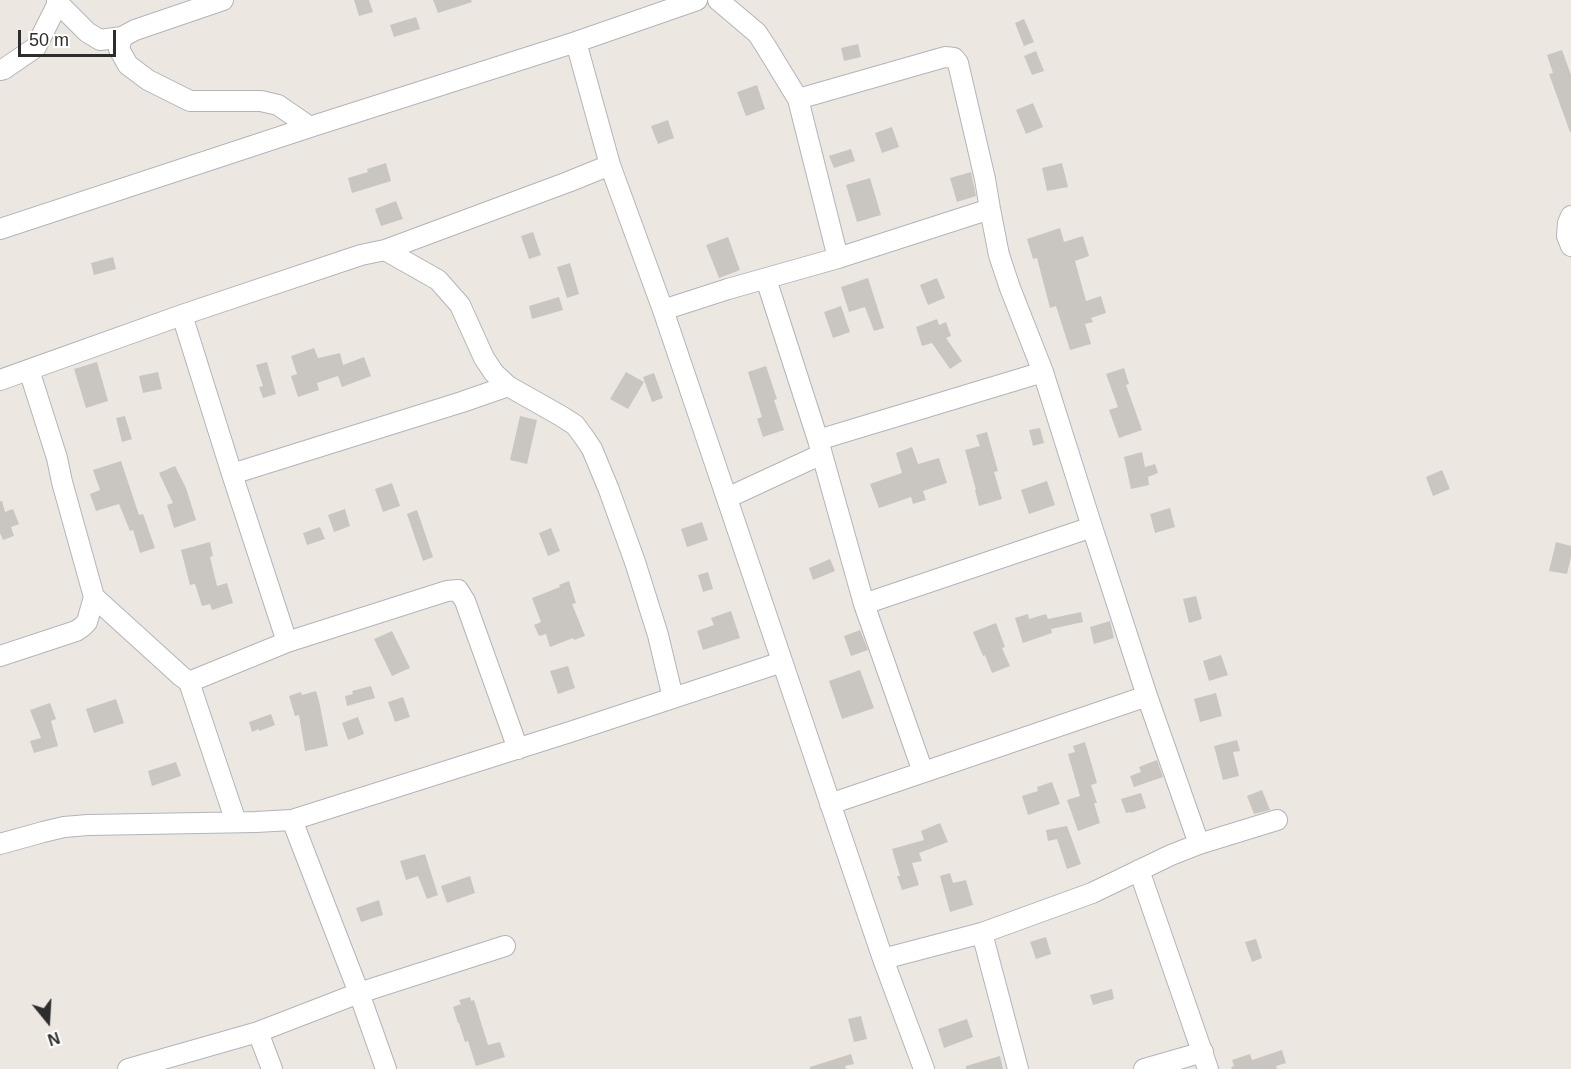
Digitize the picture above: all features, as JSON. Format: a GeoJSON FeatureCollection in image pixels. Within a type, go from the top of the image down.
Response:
{"type":"FeatureCollection","features":[{"type":"Feature","properties":{"kind":"street"},"geometry":{"type":"LineString","coordinates":[[0,70],[36,47],[57,1],[87,32],[100,40],[122,37],[135,30],[223,0]]}},
{"type":"Feature","properties":{"kind":"street"},"geometry":{"type":"LineString","coordinates":[[718,0],[757,33],[798,99],[838,258]]}},
{"type":"Feature","properties":{"kind":"street"},"geometry":{"type":"LineString","coordinates":[[0,229],[576,42],[688,2]]}},
{"type":"Feature","properties":{"kind":"street"},"geometry":{"type":"LineString","coordinates":[[122,37],[119,50],[128,65],[148,80],[190,101],[261,101],[278,105],[310,127]]}},
{"type":"Feature","properties":{"kind":"street"},"geometry":{"type":"LineString","coordinates":[[576,42],[610,165],[663,310],[883,959],[924,1069]]}},
{"type":"Feature","properties":{"kind":"street"},"geometry":{"type":"LineString","coordinates":[[798,99],[945,57],[954,58],[961,69],[1001,262],[1043,372],[1147,696],[1199,844]]}},
{"type":"Feature","properties":{"kind":"street"},"geometry":{"type":"LineString","coordinates":[[0,380],[182,315],[361,255],[385,250],[610,165]]}},
{"type":"Feature","properties":{"kind":"street"},"geometry":{"type":"LineString","coordinates":[[663,310],[838,258],[990,208]]}},
{"type":"Feature","properties":{"kind":"street"},"geometry":{"type":"LineString","coordinates":[[1571,216],[1567,230],[1571,246]]}},
{"type":"Feature","properties":{"kind":"street"},"geometry":{"type":"LineString","coordinates":[[385,250],[438,280],[460,304],[484,358],[494,373],[508,386],[575,425],[592,449],[635,562],[658,635],[673,698]]}},
{"type":"Feature","properties":{"kind":"street"},"geometry":{"type":"LineString","coordinates":[[766,279],[820,447],[864,604],[923,772]]}},
{"type":"Feature","properties":{"kind":"street"},"geometry":{"type":"LineString","coordinates":[[182,315],[287,642]]}},
{"type":"Feature","properties":{"kind":"street"},"geometry":{"type":"LineString","coordinates":[[0,656],[76,631],[87,622],[94,597],[57,458],[29,370]]}},
{"type":"Feature","properties":{"kind":"street"},"geometry":{"type":"LineString","coordinates":[[727,498],[820,447],[1043,372]]}},
{"type":"Feature","properties":{"kind":"street"},"geometry":{"type":"LineString","coordinates":[[232,474],[508,386]]}},
{"type":"Feature","properties":{"kind":"street"},"geometry":{"type":"LineString","coordinates":[[864,604],[1092,528]]}},
{"type":"Feature","properties":{"kind":"street"},"geometry":{"type":"LineString","coordinates":[[189,681],[287,642],[447,591],[458,590],[465,601],[518,749]]}},
{"type":"Feature","properties":{"kind":"street"},"geometry":{"type":"LineString","coordinates":[[94,597],[189,681],[236,822]]}},
{"type":"Feature","properties":{"kind":"street"},"geometry":{"type":"LineString","coordinates":[[0,844],[64,827],[88,825],[292,820],[782,662]]}},
{"type":"Feature","properties":{"kind":"street"},"geometry":{"type":"LineString","coordinates":[[830,804],[1147,696]]}},
{"type":"Feature","properties":{"kind":"street"},"geometry":{"type":"LineString","coordinates":[[292,820],[386,1069]]}},
{"type":"Feature","properties":{"kind":"street"},"geometry":{"type":"LineString","coordinates":[[883,959],[982,933],[1085,896],[1199,844],[1277,820]]}},
{"type":"Feature","properties":{"kind":"street"},"geometry":{"type":"LineString","coordinates":[[1139,870],[1205,1060],[1144,1069]]}},
{"type":"Feature","properties":{"kind":"street"},"geometry":{"type":"LineString","coordinates":[[982,933],[1018,1069]]}},
{"type":"Feature","properties":{"kind":"street"},"geometry":{"type":"LineString","coordinates":[[128,1069],[258,1032],[359,993],[505,946]]}},
{"type":"Feature","properties":{"kind":"street"},"geometry":{"type":"LineString","coordinates":[[258,1032],[272,1069]]}},
{"type":"Feature","properties":{"kind":"building"},"geometry":{"type":"Polygon","coordinates":[[[354,0],[369,0],[373,12],[359,16],[354,0]]]}},
{"type":"Feature","properties":{"kind":"building"},"geometry":{"type":"Polygon","coordinates":[[[433,0],[471,0],[472,2],[438,13],[433,0]]]}},
{"type":"Feature","properties":{"kind":"building"},"geometry":{"type":"Polygon","coordinates":[[[416,17],[420,29],[394,37],[390,25],[416,17]]]}},
{"type":"Feature","properties":{"kind":"building"},"geometry":{"type":"Polygon","coordinates":[[[1024,19],[1034,42],[1024,46],[1015,23],[1024,19]]]}},
{"type":"Feature","properties":{"kind":"building"},"geometry":{"type":"Polygon","coordinates":[[[858,44],[861,57],[844,61],[841,48],[858,44]]]}},
{"type":"Feature","properties":{"kind":"building"},"geometry":{"type":"Polygon","coordinates":[[[1562,50],[1571,75],[1571,132],[1549,74],[1553,73],[1547,55],[1562,50]]]}},
{"type":"Feature","properties":{"kind":"building"},"geometry":{"type":"Polygon","coordinates":[[[1036,51],[1044,71],[1032,75],[1024,56],[1036,51]]]}},
{"type":"Feature","properties":{"kind":"building"},"geometry":{"type":"Polygon","coordinates":[[[757,85],[765,109],[746,116],[737,92],[757,85]]]}},
{"type":"Feature","properties":{"kind":"building"},"geometry":{"type":"Polygon","coordinates":[[[1033,103],[1043,127],[1026,134],[1016,110],[1033,103]]]}},
{"type":"Feature","properties":{"kind":"building"},"geometry":{"type":"Polygon","coordinates":[[[668,120],[674,138],[658,144],[651,126],[668,120]]]}},
{"type":"Feature","properties":{"kind":"building"},"geometry":{"type":"Polygon","coordinates":[[[892,127],[899,147],[882,153],[875,133],[892,127]]]}},
{"type":"Feature","properties":{"kind":"building"},"geometry":{"type":"Polygon","coordinates":[[[851,149],[855,161],[834,168],[829,156],[851,149]]]}},
{"type":"Feature","properties":{"kind":"building"},"geometry":{"type":"Polygon","coordinates":[[[386,163],[391,181],[352,193],[348,178],[386,163]]]}},
{"type":"Feature","properties":{"kind":"building"},"geometry":{"type":"Polygon","coordinates":[[[1062,163],[1068,187],[1047,191],[1042,168],[1062,163]]]}},
{"type":"Feature","properties":{"kind":"building"},"geometry":{"type":"Polygon","coordinates":[[[971,172],[976,196],[957,202],[950,178],[971,172]]]}},
{"type":"Feature","properties":{"kind":"building"},"geometry":{"type":"Polygon","coordinates":[[[870,178],[881,215],[857,222],[846,185],[870,178]]]}},
{"type":"Feature","properties":{"kind":"building"},"geometry":{"type":"Polygon","coordinates":[[[396,201],[403,219],[381,226],[375,209],[396,201]]]}},
{"type":"Feature","properties":{"kind":"building"},"geometry":{"type":"Polygon","coordinates":[[[1060,228],[1064,242],[1083,236],[1089,256],[1075,261],[1086,301],[1101,296],[1106,313],[1091,318],[1093,322],[1085,324],[1091,344],[1070,350],[1056,306],[1050,308],[1037,258],[1033,259],[1027,239],[1060,228]]]}},
{"type":"Feature","properties":{"kind":"building"},"geometry":{"type":"Polygon","coordinates":[[[533,232],[541,255],[529,259],[521,236],[533,232]]]}},
{"type":"Feature","properties":{"kind":"building"},"geometry":{"type":"Polygon","coordinates":[[[728,237],[740,270],[719,278],[706,245],[728,237]]]}},
{"type":"Feature","properties":{"kind":"building"},"geometry":{"type":"Polygon","coordinates":[[[113,257],[116,269],[94,275],[91,263],[113,257]]]}},
{"type":"Feature","properties":{"kind":"building"},"geometry":{"type":"Polygon","coordinates":[[[570,263],[579,294],[567,298],[557,267],[570,263]]]}},
{"type":"Feature","properties":{"kind":"building"},"geometry":{"type":"Polygon","coordinates":[[[868,278],[884,328],[874,331],[865,307],[849,312],[841,287],[868,278]]]}},
{"type":"Feature","properties":{"kind":"building"},"geometry":{"type":"Polygon","coordinates":[[[937,278],[945,298],[928,305],[920,285],[937,278]]]}},
{"type":"Feature","properties":{"kind":"building"},"geometry":{"type":"Polygon","coordinates":[[[559,297],[563,310],[532,319],[529,306],[559,297]]]}},
{"type":"Feature","properties":{"kind":"building"},"geometry":{"type":"Polygon","coordinates":[[[841,306],[850,332],[833,338],[824,312],[841,306]]]}},
{"type":"Feature","properties":{"kind":"building"},"geometry":{"type":"Polygon","coordinates":[[[937,319],[939,325],[946,322],[951,336],[946,338],[962,361],[950,369],[932,343],[922,346],[916,327],[937,319]]]}},
{"type":"Feature","properties":{"kind":"building"},"geometry":{"type":"Polygon","coordinates":[[[314,348],[318,358],[340,353],[343,365],[364,357],[371,376],[342,387],[338,376],[317,383],[319,390],[298,397],[291,376],[297,374],[291,356],[314,348]]]}},
{"type":"Feature","properties":{"kind":"building"},"geometry":{"type":"Polygon","coordinates":[[[97,362],[108,401],[86,408],[74,369],[97,362]]]}},
{"type":"Feature","properties":{"kind":"building"},"geometry":{"type":"Polygon","coordinates":[[[267,362],[276,394],[263,398],[259,387],[263,386],[256,365],[267,362]]]}},
{"type":"Feature","properties":{"kind":"building"},"geometry":{"type":"Polygon","coordinates":[[[766,366],[784,430],[763,437],[757,419],[762,417],[748,372],[766,366]]]}},
{"type":"Feature","properties":{"kind":"building"},"geometry":{"type":"Polygon","coordinates":[[[1124,368],[1129,384],[1126,385],[1142,430],[1119,438],[1109,410],[1118,407],[1106,374],[1124,368]]]}},
{"type":"Feature","properties":{"kind":"building"},"geometry":{"type":"Polygon","coordinates":[[[158,372],[162,389],[143,393],[139,376],[158,372]]]}},
{"type":"Feature","properties":{"kind":"building"},"geometry":{"type":"Polygon","coordinates":[[[626,372],[644,382],[628,409],[610,399],[626,372]]]}},
{"type":"Feature","properties":{"kind":"building"},"geometry":{"type":"Polygon","coordinates":[[[654,373],[663,398],[652,402],[643,377],[654,373]]]}},
{"type":"Feature","properties":{"kind":"building"},"geometry":{"type":"Polygon","coordinates":[[[125,416],[132,439],[122,442],[116,418],[125,416]]]}},
{"type":"Feature","properties":{"kind":"building"},"geometry":{"type":"Polygon","coordinates":[[[520,416],[537,420],[527,464],[510,460],[520,416]]]}},
{"type":"Feature","properties":{"kind":"building"},"geometry":{"type":"Polygon","coordinates":[[[1040,428],[1044,443],[1033,446],[1029,430],[1040,428]]]}},
{"type":"Feature","properties":{"kind":"building"},"geometry":{"type":"Polygon","coordinates":[[[987,432],[998,471],[994,472],[1002,499],[979,506],[965,450],[980,446],[976,435],[987,432]]]}},
{"type":"Feature","properties":{"kind":"building"},"geometry":{"type":"Polygon","coordinates":[[[912,447],[918,464],[939,458],[947,483],[923,491],[926,500],[913,504],[911,497],[879,508],[870,484],[902,473],[896,453],[912,447]]]}},
{"type":"Feature","properties":{"kind":"building"},"geometry":{"type":"Polygon","coordinates":[[[1142,452],[1145,467],[1155,464],[1158,473],[1148,477],[1149,485],[1131,489],[1124,457],[1142,452]]]}},
{"type":"Feature","properties":{"kind":"building"},"geometry":{"type":"Polygon","coordinates":[[[121,461],[139,515],[143,514],[155,548],[140,553],[133,530],[130,531],[119,504],[96,511],[90,494],[100,490],[93,470],[121,461]]]}},
{"type":"Feature","properties":{"kind":"building"},"geometry":{"type":"Polygon","coordinates":[[[175,466],[186,488],[196,520],[174,528],[167,505],[173,503],[159,473],[175,466]]]}},
{"type":"Feature","properties":{"kind":"building"},"geometry":{"type":"Polygon","coordinates":[[[1442,470],[1450,489],[1433,496],[1426,477],[1442,470]]]}},
{"type":"Feature","properties":{"kind":"building"},"geometry":{"type":"Polygon","coordinates":[[[1047,481],[1055,505],[1029,514],[1021,490],[1047,481]]]}},
{"type":"Feature","properties":{"kind":"building"},"geometry":{"type":"Polygon","coordinates":[[[392,483],[400,506],[383,512],[375,489],[392,483]]]}},
{"type":"Feature","properties":{"kind":"building"},"geometry":{"type":"Polygon","coordinates":[[[0,501],[2,501],[5,512],[13,509],[19,524],[11,527],[14,536],[3,540],[0,533],[0,501]]]}},
{"type":"Feature","properties":{"kind":"building"},"geometry":{"type":"Polygon","coordinates":[[[1170,508],[1175,527],[1155,533],[1150,514],[1170,508]]]}},
{"type":"Feature","properties":{"kind":"building"},"geometry":{"type":"Polygon","coordinates":[[[345,509],[350,526],[334,532],[328,515],[345,509]]]}},
{"type":"Feature","properties":{"kind":"building"},"geometry":{"type":"Polygon","coordinates":[[[417,510],[433,557],[423,561],[407,514],[417,510]]]}},
{"type":"Feature","properties":{"kind":"building"},"geometry":{"type":"Polygon","coordinates":[[[702,522],[708,540],[687,547],[681,529],[702,522]]]}},
{"type":"Feature","properties":{"kind":"building"},"geometry":{"type":"Polygon","coordinates":[[[320,527],[325,539],[307,545],[303,533],[320,527]]]}},
{"type":"Feature","properties":{"kind":"building"},"geometry":{"type":"Polygon","coordinates":[[[551,528],[560,551],[548,556],[539,533],[551,528]]]}},
{"type":"Feature","properties":{"kind":"building"},"geometry":{"type":"Polygon","coordinates":[[[210,542],[213,556],[210,557],[217,586],[227,583],[233,603],[212,610],[210,604],[202,606],[195,584],[190,585],[181,550],[210,542]]]}},
{"type":"Feature","properties":{"kind":"building"},"geometry":{"type":"Polygon","coordinates":[[[1556,542],[1571,546],[1567,574],[1549,571],[1556,542]]]}},
{"type":"Feature","properties":{"kind":"building"},"geometry":{"type":"Polygon","coordinates":[[[830,559],[835,571],[813,580],[809,568],[830,559]]]}},
{"type":"Feature","properties":{"kind":"building"},"geometry":{"type":"Polygon","coordinates":[[[708,572],[713,589],[703,592],[698,575],[708,572]]]}},
{"type":"Feature","properties":{"kind":"building"},"geometry":{"type":"Polygon","coordinates":[[[569,581],[576,603],[572,604],[585,636],[550,647],[546,634],[539,636],[534,625],[541,622],[532,598],[569,581]]]}},
{"type":"Feature","properties":{"kind":"building"},"geometry":{"type":"Polygon","coordinates":[[[1196,596],[1202,619],[1189,623],[1183,599],[1196,596]]]}},
{"type":"Feature","properties":{"kind":"building"},"geometry":{"type":"Polygon","coordinates":[[[731,611],[740,638],[703,650],[697,631],[714,625],[711,618],[731,611]]]}},
{"type":"Feature","properties":{"kind":"building"},"geometry":{"type":"Polygon","coordinates":[[[1081,612],[1083,622],[1051,629],[1052,633],[1023,643],[1015,618],[1028,614],[1029,619],[1046,614],[1048,619],[1081,612]]]}},
{"type":"Feature","properties":{"kind":"building"},"geometry":{"type":"Polygon","coordinates":[[[1110,621],[1114,638],[1094,644],[1090,627],[1110,621]]]}},
{"type":"Feature","properties":{"kind":"building"},"geometry":{"type":"Polygon","coordinates":[[[996,623],[1005,647],[1002,648],[1010,666],[992,673],[973,632],[996,623]]]}},
{"type":"Feature","properties":{"kind":"building"},"geometry":{"type":"Polygon","coordinates":[[[860,630],[868,650],[851,656],[844,636],[860,630]]]}},
{"type":"Feature","properties":{"kind":"building"},"geometry":{"type":"Polygon","coordinates":[[[392,631],[410,668],[392,676],[374,639],[392,631]]]}},
{"type":"Feature","properties":{"kind":"building"},"geometry":{"type":"Polygon","coordinates":[[[1221,655],[1228,675],[1209,681],[1203,661],[1221,655]]]}},
{"type":"Feature","properties":{"kind":"building"},"geometry":{"type":"Polygon","coordinates":[[[568,666],[575,688],[558,694],[550,671],[568,666]]]}},
{"type":"Feature","properties":{"kind":"building"},"geometry":{"type":"Polygon","coordinates":[[[860,670],[874,708],[842,719],[829,681],[860,670]]]}},
{"type":"Feature","properties":{"kind":"building"},"geometry":{"type":"Polygon","coordinates":[[[371,686],[375,698],[347,706],[345,696],[353,694],[352,691],[371,686]]]}},
{"type":"Feature","properties":{"kind":"building"},"geometry":{"type":"Polygon","coordinates":[[[316,691],[328,746],[305,751],[299,715],[295,716],[289,696],[316,691]]]}},
{"type":"Feature","properties":{"kind":"building"},"geometry":{"type":"Polygon","coordinates":[[[1216,693],[1222,716],[1200,722],[1194,699],[1216,693]]]}},
{"type":"Feature","properties":{"kind":"building"},"geometry":{"type":"Polygon","coordinates":[[[403,697],[410,717],[395,722],[388,702],[403,697]]]}},
{"type":"Feature","properties":{"kind":"building"},"geometry":{"type":"Polygon","coordinates":[[[116,699],[124,723],[94,733],[86,709],[116,699]]]}},
{"type":"Feature","properties":{"kind":"building"},"geometry":{"type":"Polygon","coordinates":[[[50,703],[56,719],[51,721],[58,746],[34,753],[30,741],[41,738],[30,710],[50,703]]]}},
{"type":"Feature","properties":{"kind":"building"},"geometry":{"type":"Polygon","coordinates":[[[271,714],[275,725],[252,732],[249,722],[271,714]]]}},
{"type":"Feature","properties":{"kind":"building"},"geometry":{"type":"Polygon","coordinates":[[[358,717],[364,734],[348,740],[342,723],[358,717]]]}},
{"type":"Feature","properties":{"kind":"building"},"geometry":{"type":"Polygon","coordinates":[[[1237,740],[1240,751],[1233,752],[1239,776],[1223,780],[1214,746],[1237,740]]]}},
{"type":"Feature","properties":{"kind":"building"},"geometry":{"type":"Polygon","coordinates":[[[1085,742],[1097,783],[1091,785],[1100,823],[1078,831],[1067,800],[1080,796],[1068,754],[1075,752],[1073,746],[1085,742]]]}},
{"type":"Feature","properties":{"kind":"building"},"geometry":{"type":"Polygon","coordinates":[[[1157,760],[1163,777],[1134,787],[1130,776],[1141,772],[1139,767],[1157,760]]]}},
{"type":"Feature","properties":{"kind":"building"},"geometry":{"type":"Polygon","coordinates":[[[176,762],[181,776],[152,786],[148,771],[176,762]]]}},
{"type":"Feature","properties":{"kind":"building"},"geometry":{"type":"Polygon","coordinates":[[[1052,782],[1060,804],[1028,815],[1022,796],[1038,791],[1037,787],[1052,782]]]}},
{"type":"Feature","properties":{"kind":"building"},"geometry":{"type":"Polygon","coordinates":[[[1262,790],[1270,810],[1254,814],[1247,796],[1262,790]]]}},
{"type":"Feature","properties":{"kind":"building"},"geometry":{"type":"Polygon","coordinates":[[[1141,793],[1146,808],[1126,813],[1121,799],[1141,793]]]}},
{"type":"Feature","properties":{"kind":"building"},"geometry":{"type":"Polygon","coordinates":[[[940,823],[948,842],[919,853],[922,861],[912,863],[919,885],[902,890],[892,849],[924,840],[921,831],[940,823]]]}},
{"type":"Feature","properties":{"kind":"building"},"geometry":{"type":"Polygon","coordinates":[[[1067,826],[1081,864],[1067,869],[1057,839],[1048,841],[1046,830],[1067,826]]]}},
{"type":"Feature","properties":{"kind":"building"},"geometry":{"type":"Polygon","coordinates":[[[425,854],[438,895],[427,899],[418,876],[406,880],[400,861],[425,854]]]}},
{"type":"Feature","properties":{"kind":"building"},"geometry":{"type":"Polygon","coordinates":[[[950,873],[953,883],[966,880],[973,905],[950,912],[940,876],[950,873]]]}},
{"type":"Feature","properties":{"kind":"building"},"geometry":{"type":"Polygon","coordinates":[[[470,876],[475,893],[447,903],[441,886],[470,876]]]}},
{"type":"Feature","properties":{"kind":"building"},"geometry":{"type":"Polygon","coordinates":[[[379,900],[383,915],[361,922],[356,908],[379,900]]]}},
{"type":"Feature","properties":{"kind":"building"},"geometry":{"type":"Polygon","coordinates":[[[1046,937],[1051,954],[1036,959],[1030,942],[1046,937]]]}},
{"type":"Feature","properties":{"kind":"building"},"geometry":{"type":"Polygon","coordinates":[[[1256,939],[1262,958],[1252,962],[1245,942],[1256,939]]]}},
{"type":"Feature","properties":{"kind":"building"},"geometry":{"type":"Polygon","coordinates":[[[1112,989],[1114,999],[1093,1005],[1090,995],[1112,989]]]}},
{"type":"Feature","properties":{"kind":"building"},"geometry":{"type":"Polygon","coordinates":[[[470,997],[471,1001],[474,1000],[488,1045],[500,1042],[505,1057],[476,1066],[453,1007],[461,1004],[459,1000],[470,997]]]}},
{"type":"Feature","properties":{"kind":"building"},"geometry":{"type":"Polygon","coordinates":[[[861,1016],[867,1039],[854,1042],[848,1019],[861,1016]]]}},
{"type":"Feature","properties":{"kind":"building"},"geometry":{"type":"Polygon","coordinates":[[[967,1019],[973,1037],[944,1048],[938,1029],[967,1019]]]}},
{"type":"Feature","properties":{"kind":"building"},"geometry":{"type":"Polygon","coordinates":[[[1282,1050],[1286,1063],[1276,1066],[1277,1069],[1232,1069],[1231,1067],[1234,1066],[1232,1060],[1250,1054],[1252,1060],[1282,1050]]]}},
{"type":"Feature","properties":{"kind":"building"},"geometry":{"type":"Polygon","coordinates":[[[851,1054],[854,1064],[845,1066],[846,1069],[810,1069],[810,1067],[851,1054]]]}},
{"type":"Feature","properties":{"kind":"building"},"geometry":{"type":"Polygon","coordinates":[[[1000,1056],[1003,1069],[966,1069],[966,1066],[1000,1056]]]}}]}
